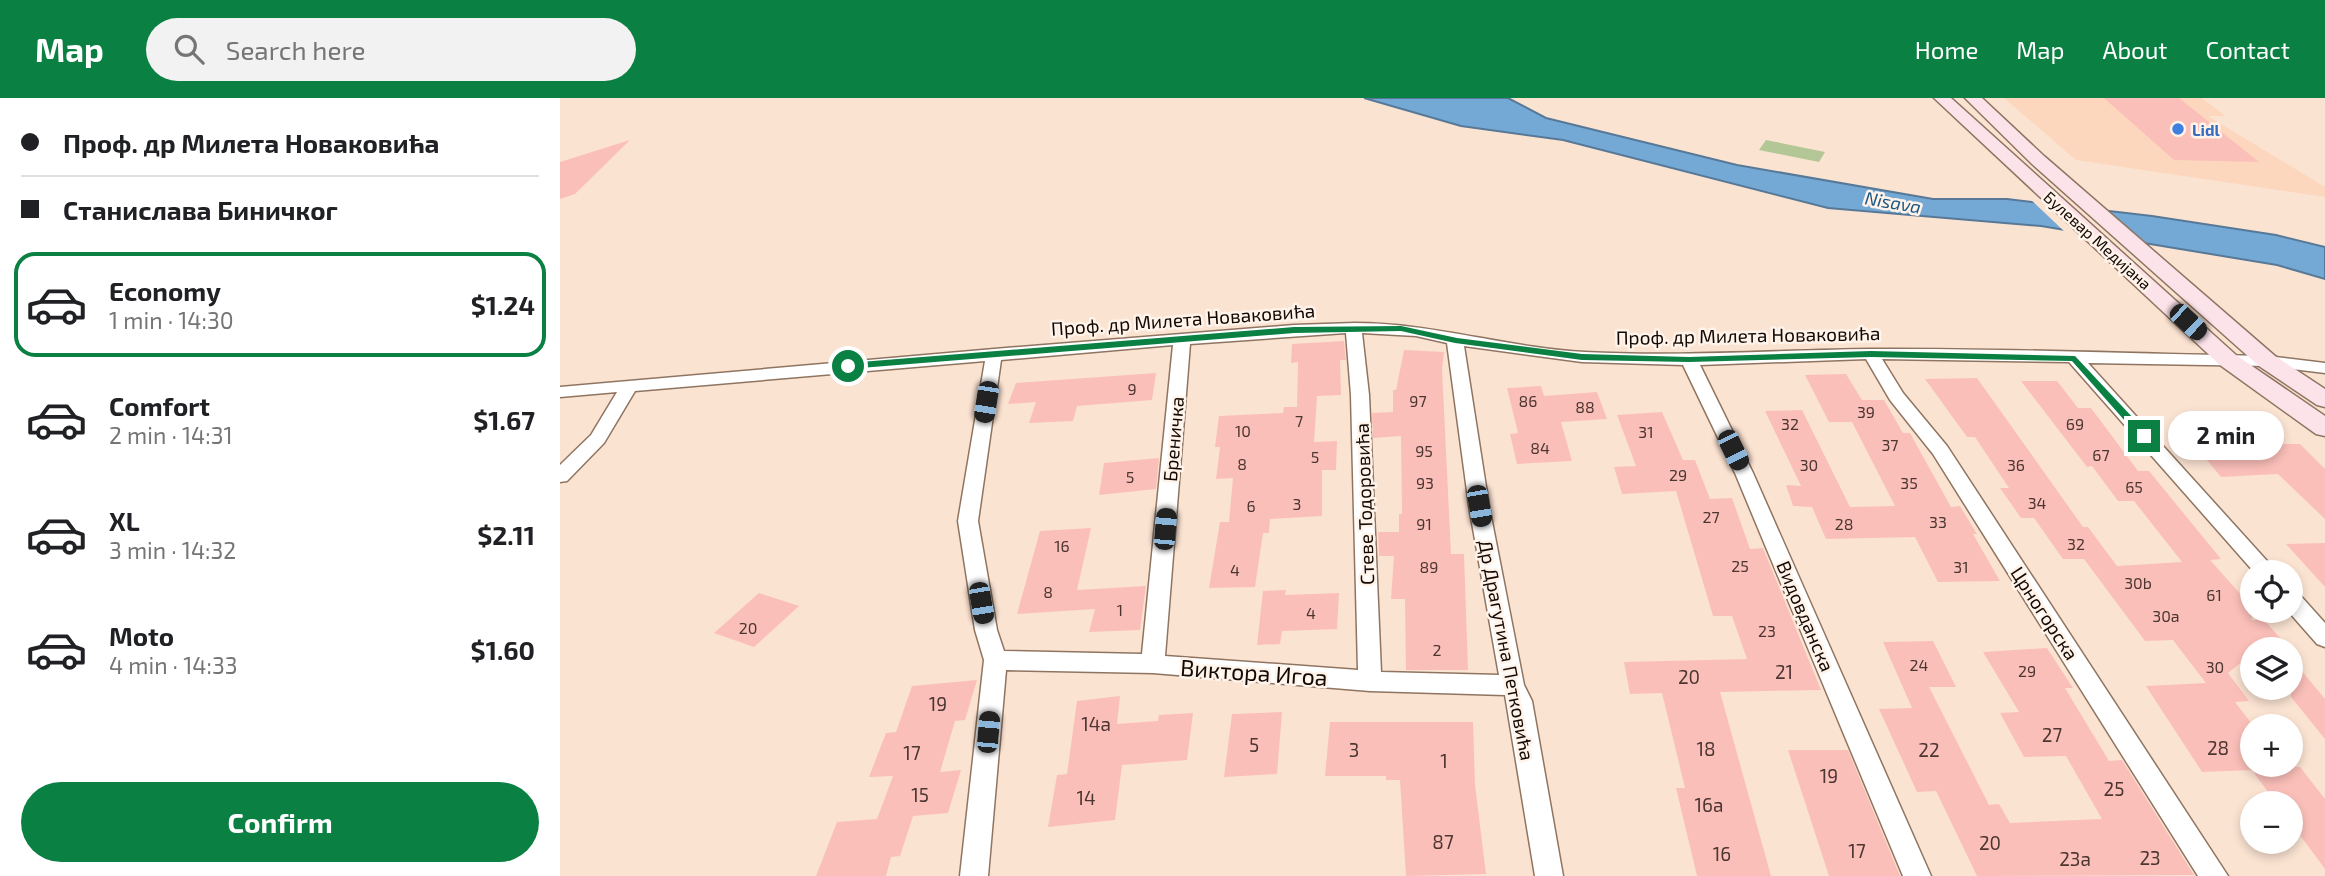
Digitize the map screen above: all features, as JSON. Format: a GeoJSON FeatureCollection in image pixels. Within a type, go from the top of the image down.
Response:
{"type":"FeatureCollection","features":[{"type":"Feature","properties":{"kind":"main road","name":"Булевар Медијана"},"geometry":{"type":"LineString","coordinates":[[1941,98],[2148,284],[2228,360],[2325,428]]}},
{"type":"Feature","properties":{"kind":"main road","name":"Булевар Медијана"},"geometry":{"type":"LineString","coordinates":[[1973,98],[2038,160],[2267,361],[2325,400]]}},
{"type":"Feature","properties":{"kind":"street","name":"Проф. др Милета Новаковића"},"geometry":{"type":"LineString","coordinates":[[560,392],[994,354],[1294,330],[1354,328],[1401,328],[1455,340],[1582,357],[1689,359],[1871,354],[2267,361]]}},
{"type":"Feature","properties":{"kind":"street","name":"Стеве Тодоровића"},"geometry":{"type":"LineString","coordinates":[[1354,328],[1360,395],[1370,681]]}},
{"type":"Feature","properties":{"kind":"street","name":"Бреничка"},"geometry":{"type":"LineString","coordinates":[[1153,664],[1182,340]]}},
{"type":"Feature","properties":{"kind":"street","name":"Др Драгутина Петковића"},"geometry":{"type":"LineString","coordinates":[[1455,340],[1479,506],[1512,685],[1520,701],[1549,876]]}},
{"type":"Feature","properties":{"kind":"street"},"geometry":{"type":"LineString","coordinates":[[974,876],[995,660],[986,630],[968,521],[994,354]]}},
{"type":"Feature","properties":{"kind":"street","name":"Црногорска"},"geometry":{"type":"LineString","coordinates":[[1871,354],[1896,396],[1940,450],[2214,876]]}},
{"type":"Feature","properties":{"kind":"street","name":"Видовданска"},"geometry":{"type":"LineString","coordinates":[[1689,359],[1744,473],[1917,876]]}},
{"type":"Feature","properties":{"kind":"street"},"geometry":{"type":"LineString","coordinates":[[2075,359],[2255,560]]}},
{"type":"Feature","properties":{"kind":"street"},"geometry":{"type":"LineString","coordinates":[[2267,361],[2325,368]]}},
{"type":"Feature","properties":{"kind":"street"},"geometry":{"type":"LineString","coordinates":[[560,476],[598,439],[630,385]]}},
{"type":"Feature","properties":{"kind":"street"},"geometry":{"type":"LineString","coordinates":[[2303,613],[2325,638]]}},
{"type":"Feature","properties":{"kind":"street","name":"Виктора Игоа"},"geometry":{"type":"LineString","coordinates":[[995,660],[1153,664],[1370,681],[1512,685]]}},
{"type":"Feature","properties":{"kind":"shaded area"},"geometry":{"type":"Polygon","coordinates":[[[2004,98],[2202,98],[2226,116],[2208,116],[2325,187],[2325,197],[2076,160],[2004,98]]]}},
{"type":"Feature","properties":{"kind":"green space"},"geometry":{"type":"Polygon","coordinates":[[[1766,140],[1825,152],[1819,162],[1759,150],[1766,140]]]}},
{"type":"Feature","properties":{"kind":"water","name":"Nisava"},"geometry":{"type":"Polygon","coordinates":[[[1364,98],[1508,98],[1546,118],[1737,165],[1933,199],[2007,199],[2152,216],[2276,235],[2325,247],[2325,279],[2277,265],[2041,226],[1828,208],[1563,140],[1461,126],[1364,98]]]}},
{"type":"Feature","properties":{"kind":"pier"},"geometry":{"type":"Polygon","coordinates":[[[2029,198],[2103,207],[2153,250],[2067,234],[2029,198]]]}},
{"type":"Feature","properties":{"kind":"building","name":"Lidl"},"geometry":{"type":"Polygon","coordinates":[[[2104,98],[2179,98],[2259,162],[2174,160],[2104,98]]]}},
{"type":"Feature","properties":{"kind":"building"},"geometry":{"type":"Polygon","coordinates":[[[630,140],[575,194],[560,199],[560,162],[630,140]]]}},
{"type":"Feature","properties":{"kind":"building"},"geometry":{"type":"Polygon","coordinates":[[[1344,341],[1346,360],[1340,360],[1341,395],[1317,396],[1314,442],[1337,441],[1336,470],[1322,470],[1322,516],[1270,519],[1269,533],[1263,533],[1255,587],[1209,588],[1220,522],[1229,522],[1233,478],[1216,479],[1220,447],[1215,447],[1219,416],[1283,413],[1284,407],[1297,407],[1298,362],[1291,363],[1292,344],[1344,341]]]}},
{"type":"Feature","properties":{"kind":"building"},"geometry":{"type":"Polygon","coordinates":[[[1404,350],[1444,352],[1442,369],[1451,554],[1464,554],[1468,670],[1406,670],[1405,599],[1391,599],[1394,556],[1379,556],[1378,532],[1399,532],[1399,514],[1402,514],[1401,436],[1373,438],[1372,413],[1393,412],[1393,390],[1396,390],[1404,350]]]}},
{"type":"Feature","properties":{"kind":"building"},"geometry":{"type":"Polygon","coordinates":[[[1156,373],[1152,400],[1077,406],[1073,421],[1029,423],[1036,402],[1008,404],[1016,383],[1156,373]]]}},
{"type":"Feature","properties":{"kind":"building"},"geometry":{"type":"Polygon","coordinates":[[[1846,374],[1862,400],[1884,400],[1903,433],[1910,433],[1951,507],[1960,506],[2000,581],[1938,582],[1915,537],[1826,539],[1812,507],[1793,506],[1786,485],[1801,486],[1765,411],[1802,410],[1850,507],[1895,506],[1852,422],[1829,422],[1805,375],[1846,374]]]}},
{"type":"Feature","properties":{"kind":"building"},"geometry":{"type":"Polygon","coordinates":[[[1977,378],[2083,527],[2088,527],[2117,566],[2182,562],[2134,501],[2118,501],[2092,466],[2087,467],[2021,381],[2057,381],[2078,408],[2091,408],[2138,471],[2149,471],[2221,559],[2210,560],[2240,594],[2240,623],[2267,623],[2279,637],[2240,637],[2240,664],[2228,673],[2240,689],[2240,700],[2249,701],[2235,702],[2244,714],[2240,714],[2240,770],[2202,772],[2146,686],[2206,683],[2173,640],[2145,641],[2084,559],[2063,559],[2034,518],[2021,518],[2000,488],[2009,488],[1975,437],[1967,437],[1925,379],[1977,378]]]}},
{"type":"Feature","properties":{"kind":"building"},"geometry":{"type":"Polygon","coordinates":[[[1541,386],[1544,396],[1597,392],[1607,419],[1561,422],[1572,461],[1517,464],[1510,434],[1518,433],[1507,388],[1541,386]]]}},
{"type":"Feature","properties":{"kind":"building"},"geometry":{"type":"Polygon","coordinates":[[[1662,412],[1683,460],[1695,460],[1710,499],[1732,498],[1750,549],[1763,548],[1821,690],[1720,692],[1771,876],[1697,876],[1676,788],[1685,788],[1662,693],[1630,694],[1624,662],[1747,659],[1732,616],[1713,616],[1676,491],[1622,494],[1614,467],[1636,466],[1617,415],[1662,412]]]}},
{"type":"Feature","properties":{"kind":"building"},"geometry":{"type":"Polygon","coordinates":[[[2173,419],[2220,419],[2228,427],[2259,427],[2275,444],[2300,444],[2325,469],[2325,519],[2278,474],[2221,477],[2173,419]]]}},
{"type":"Feature","properties":{"kind":"building"},"geometry":{"type":"Polygon","coordinates":[[[1159,458],[1156,489],[1099,495],[1104,463],[1159,458]]]}},
{"type":"Feature","properties":{"kind":"building"},"geometry":{"type":"Polygon","coordinates":[[[1091,528],[1077,590],[1146,586],[1140,630],[1089,632],[1095,609],[1017,614],[1040,531],[1091,528]]]}},
{"type":"Feature","properties":{"kind":"building"},"geometry":{"type":"Polygon","coordinates":[[[2325,543],[2325,587],[2303,560],[2286,544],[2325,543]]]}},
{"type":"Feature","properties":{"kind":"building"},"geometry":{"type":"Polygon","coordinates":[[[1286,590],[1285,595],[1339,593],[1337,629],[1282,631],[1280,644],[1257,645],[1263,591],[1286,590]]]}},
{"type":"Feature","properties":{"kind":"building"},"geometry":{"type":"Polygon","coordinates":[[[759,593],[799,606],[754,647],[714,633],[759,593]]]}},
{"type":"Feature","properties":{"kind":"building"},"geometry":{"type":"Polygon","coordinates":[[[1933,641],[1956,687],[1929,687],[1989,805],[1999,804],[2010,823],[2102,819],[2066,756],[2024,757],[2000,713],[2019,712],[1983,652],[2047,648],[2073,688],[2065,688],[2109,761],[2122,760],[2194,875],[1977,876],[1936,791],[1917,792],[1879,709],[1912,708],[1883,642],[1933,641]]]}},
{"type":"Feature","properties":{"kind":"building"},"geometry":{"type":"Polygon","coordinates":[[[2303,672],[2325,699],[2325,739],[2293,700],[2303,700],[2303,672]]]}},
{"type":"Feature","properties":{"kind":"building"},"geometry":{"type":"Polygon","coordinates":[[[977,680],[965,720],[955,721],[940,772],[961,770],[948,813],[913,816],[900,856],[891,857],[886,876],[816,876],[837,822],[877,819],[893,776],[869,777],[886,733],[896,732],[912,686],[977,680]]]}},
{"type":"Feature","properties":{"kind":"building"},"geometry":{"type":"Polygon","coordinates":[[[1120,696],[1117,724],[1158,721],[1159,715],[1193,713],[1187,760],[1122,765],[1115,820],[1048,827],[1057,775],[1067,774],[1077,701],[1120,696]]]}},
{"type":"Feature","properties":{"kind":"building"},"geometry":{"type":"Polygon","coordinates":[[[1282,712],[1277,774],[1224,777],[1232,714],[1282,712]]]}},
{"type":"Feature","properties":{"kind":"building"},"geometry":{"type":"Polygon","coordinates":[[[1330,722],[1473,722],[1475,785],[1486,874],[1406,876],[1400,780],[1386,780],[1386,776],[1325,776],[1330,722]]]}},
{"type":"Feature","properties":{"kind":"building"},"geometry":{"type":"Polygon","coordinates":[[[1788,750],[1848,750],[1900,876],[1829,876],[1788,750]]]}},
{"type":"Feature","properties":{"kind":"building"},"geometry":{"type":"Polygon","coordinates":[[[2303,771],[2325,799],[2325,869],[2303,839],[2303,791],[2267,791],[2257,777],[2303,777],[2303,771]]]}},
{"type":"Feature","properties":{"kind":"place","name":"Lidl"},"geometry":{"type":"Point","coordinates":[2178,129]}},
{"type":"Feature","properties":{"kind":"route"},"geometry":{"type":"LineString","coordinates":[[848,366],[1294,330],[1354,328],[1401,328],[1455,340],[1582,357],[1689,359],[1871,354],[2075,359],[2144,436]]}}]}
